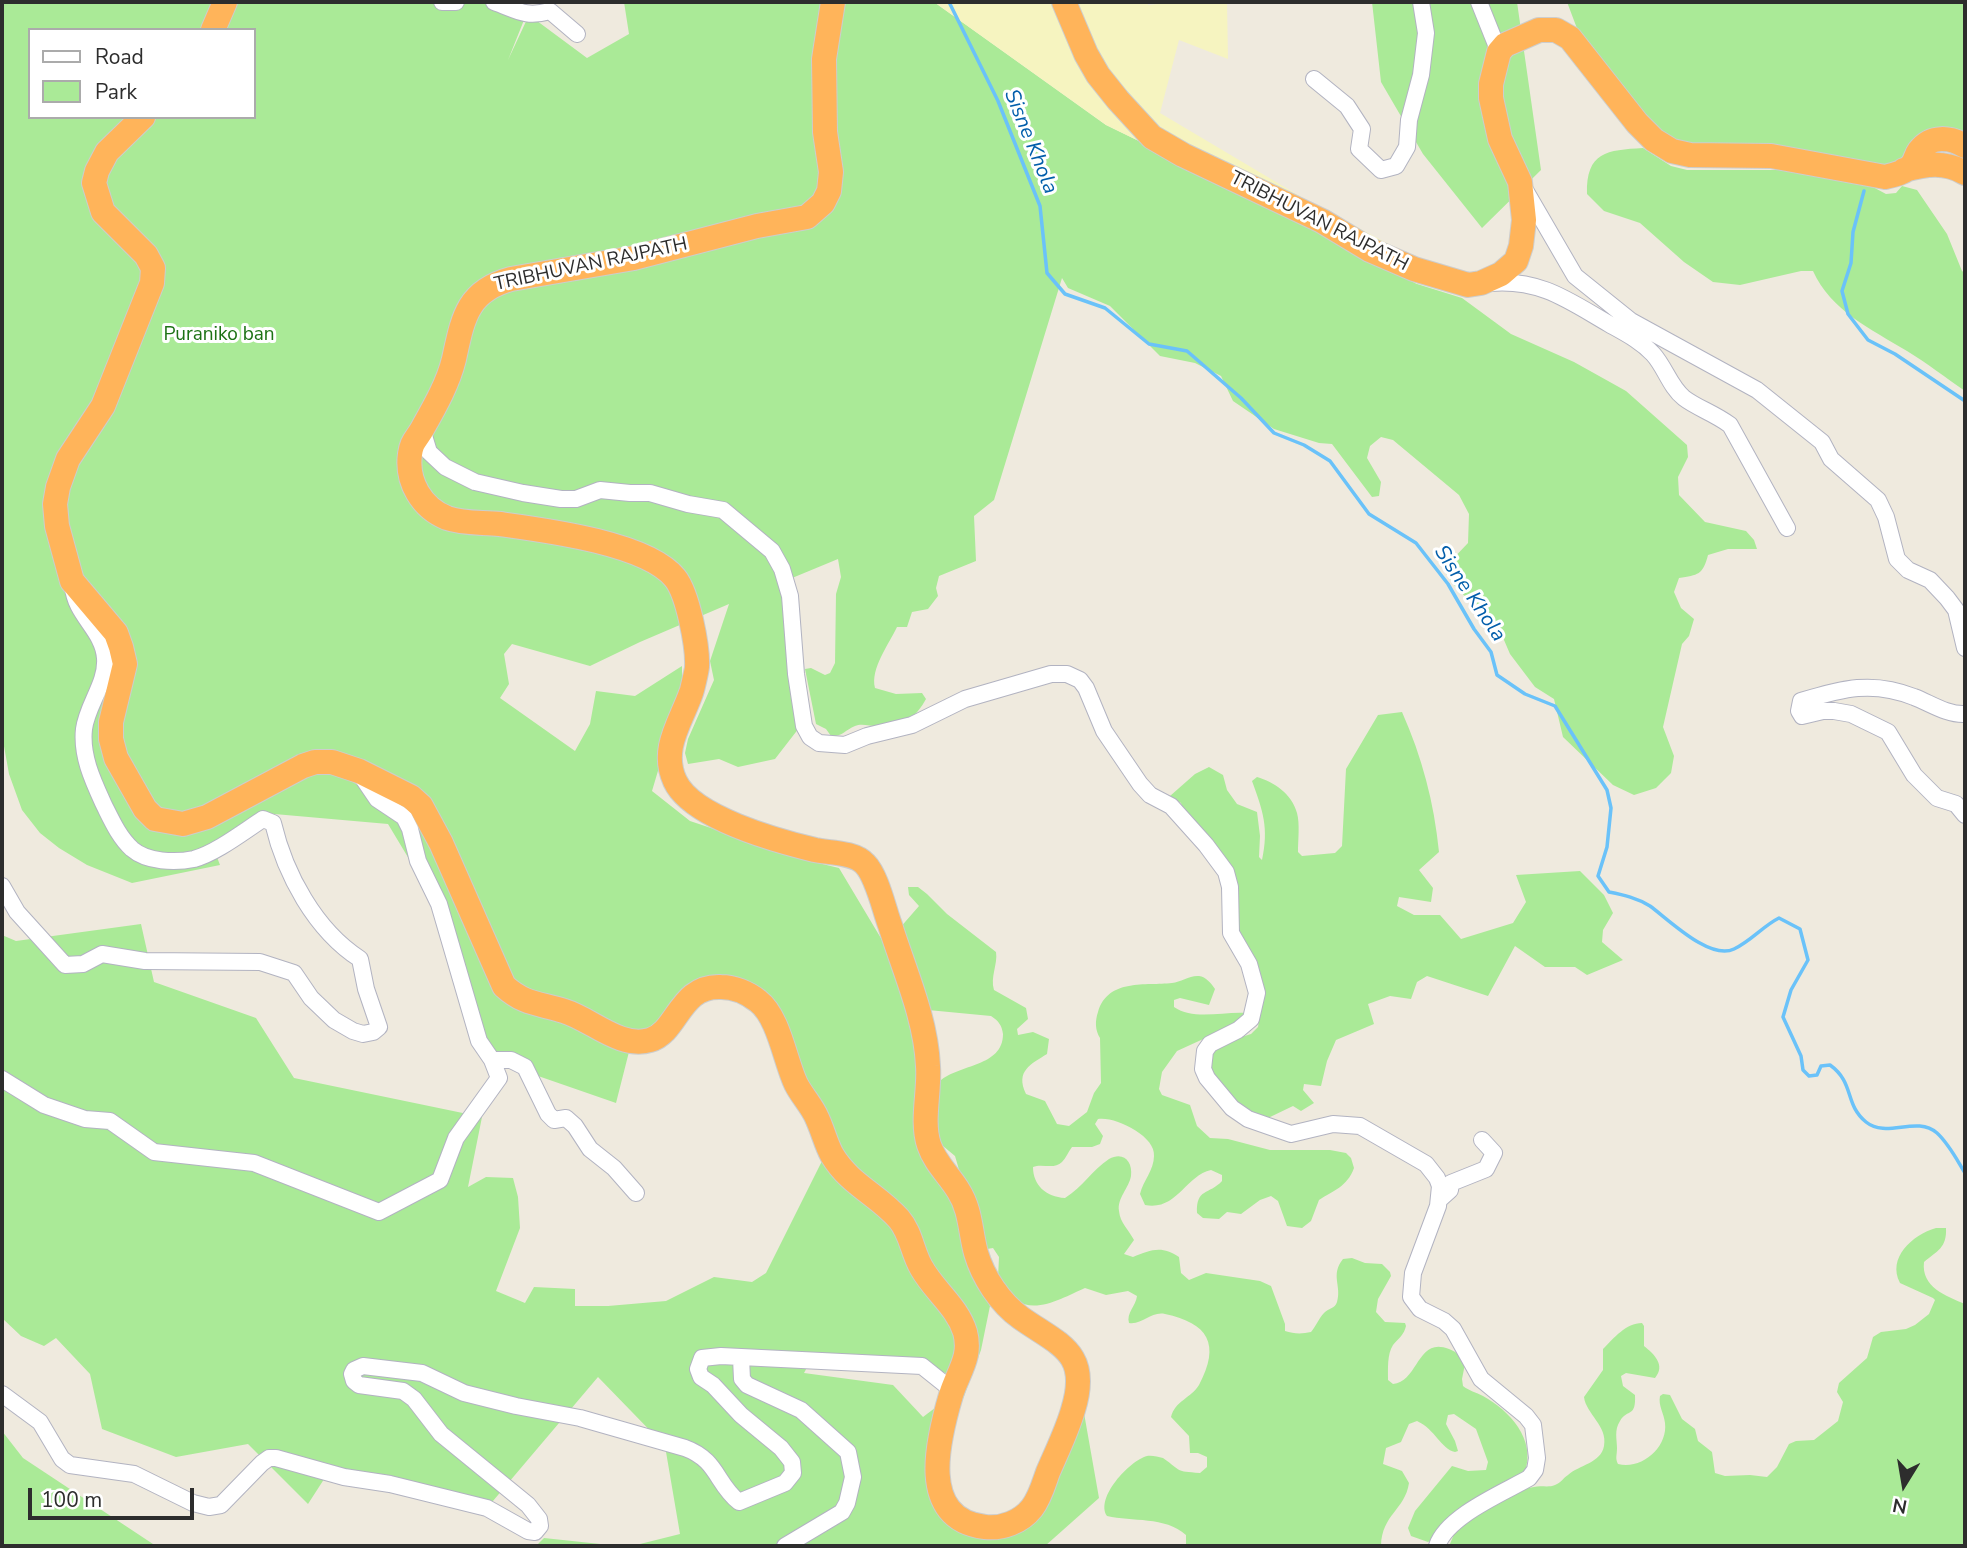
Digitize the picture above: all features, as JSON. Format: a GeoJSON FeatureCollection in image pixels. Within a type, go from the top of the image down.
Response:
{"type":"FeatureCollection","features":[{"type":"Feature","properties":{"kind":"highway"},"geometry":{"type":"LineString","coordinates":[[214,28],[225,2]]}},
{"type":"Feature","properties":{"kind":"highway","name":"TRIBHUVAN RAJPATH"},"geometry":{"type":"LineString","coordinates":[[141,119],[107,152],[94,183],[103,212],[146,255],[153,268],[152,283],[103,406],[68,459],[55,504],[57,526],[72,581],[116,633],[125,664],[111,722],[111,739],[116,758],[145,809],[155,819],[183,824],[207,817],[315,762],[332,762],[359,771],[411,797],[421,806],[441,843],[504,986],[522,1001],[564,1011],[617,1037],[647,1041],[659,1037],[687,1000],[701,990],[716,986],[746,994],[758,1001],[768,1011],[796,1084],[817,1116],[828,1149],[845,1175],[897,1216],[906,1229],[920,1266],[957,1313],[967,1337],[968,1354],[952,1390],[940,1443],[936,1468],[940,1491],[944,1503],[953,1513],[975,1525],[998,1528],[1008,1525],[1034,1506],[1075,1405],[1078,1373],[1066,1348],[1016,1315],[991,1286],[976,1255],[970,1215],[960,1193],[935,1159],[928,1143],[929,1071],[926,1044],[892,931],[869,869],[864,861],[856,857],[809,848],[725,820],[683,794],[673,779],[669,750],[698,668],[691,620],[685,598],[674,577],[658,564],[623,547],[504,525],[458,521],[442,516],[428,507],[416,491],[410,474],[410,448],[451,374],[461,327],[473,302],[492,284],[634,258],[757,226],[785,223],[807,217],[823,203],[829,191],[831,172],[825,132],[824,59],[833,2]]}},
{"type":"Feature","properties":{"kind":"highway","name":"TRIBHUVAN RAJPATH"},"geometry":{"type":"LineString","coordinates":[[1064,2],[1098,75],[1152,137],[1183,155],[1322,221],[1370,250],[1434,276],[1468,285],[1478,284]]}},
{"type":"Feature","properties":{"kind":"highway"},"geometry":{"type":"LineString","coordinates":[[1478,284],[1497,276],[1516,261],[1524,220],[1520,182],[1493,117],[1491,84],[1499,52],[1505,45],[1539,30],[1556,30],[1566,34],[1637,123],[1663,147],[1681,155],[1771,156],[1885,177],[1935,164],[1951,166],[1965,173]]}},
{"type":"Feature","properties":{"kind":"highway"},"geometry":{"type":"LineString","coordinates":[[1904,170],[1911,166],[1920,150],[1933,141],[1952,140],[1965,146]]}},
{"type":"Feature","properties":{"kind":"street"},"geometry":{"type":"LineString","coordinates":[[442,2],[456,2]]}},
{"type":"Feature","properties":{"kind":"street"},"geometry":{"type":"LineString","coordinates":[[494,2],[521,13],[540,14],[550,11],[577,34]]}},
{"type":"Feature","properties":{"kind":"street"},"geometry":{"type":"LineString","coordinates":[[1314,79],[1348,106],[1362,129],[1359,149],[1381,170],[1396,166],[1407,147],[1409,120],[1421,75],[1426,33],[1421,2]]}},
{"type":"Feature","properties":{"kind":"street"},"geometry":{"type":"LineString","coordinates":[[1479,2],[1499,52]]}},
{"type":"Feature","properties":{"kind":"street"},"geometry":{"type":"LineString","coordinates":[[1520,182],[1575,276],[1652,353],[1684,398],[1714,413],[1730,425],[1787,528]]}},
{"type":"Feature","properties":{"kind":"street"},"geometry":{"type":"LineString","coordinates":[[1478,284],[1507,282],[1539,287],[1561,295],[1746,382],[1822,442],[1831,459],[1878,500],[1886,517],[1897,559],[1908,570],[1930,580],[1956,610],[1965,648]]}},
{"type":"Feature","properties":{"kind":"street"},"geometry":{"type":"LineString","coordinates":[[422,429],[429,452],[445,467],[475,482],[523,494],[561,499],[576,499],[600,490],[630,494],[650,493],[723,510],[772,551],[782,569],[790,596],[796,674],[804,726],[810,737],[819,743],[845,745],[867,736],[912,725],[965,699],[1051,674],[1067,674],[1080,680],[1104,731],[1140,784],[1150,795],[1171,806],[1226,872],[1230,887],[1231,933],[1249,964],[1257,993],[1251,1019],[1238,1030],[1210,1044],[1205,1051],[1203,1069],[1207,1078],[1243,1116],[1287,1133],[1302,1133],[1340,1124],[1360,1126],[1426,1164],[1440,1186],[1438,1201],[1413,1273],[1411,1297],[1420,1309],[1444,1321],[1453,1329],[1481,1379],[1529,1419],[1534,1428],[1537,1458],[1535,1469],[1529,1478],[1463,1517],[1445,1532],[1437,1546]]}},
{"type":"Feature","properties":{"kind":"street"},"geometry":{"type":"LineString","coordinates":[[2,887],[24,920],[65,965],[83,964],[102,954],[145,961],[260,962],[294,973],[311,998],[334,1020],[353,1031],[363,1034],[373,1032],[379,1027],[366,989],[360,959],[339,945],[305,900],[279,849],[273,823],[263,819],[194,859],[146,858],[134,851],[116,831],[88,769],[84,730],[104,674],[105,658],[99,638],[78,608],[73,596],[72,581]]}},
{"type":"Feature","properties":{"kind":"street"},"geometry":{"type":"LineString","coordinates":[[1962,809],[1937,798],[1914,775],[1888,732],[1851,714],[1822,711],[1802,716],[1799,711],[1801,701],[1861,686],[1910,695],[1950,713],[1965,715]]}},
{"type":"Feature","properties":{"kind":"street"},"geometry":{"type":"LineString","coordinates":[[2,1079],[44,1105],[85,1119],[110,1121],[154,1152],[254,1163],[379,1212],[440,1180],[456,1138],[499,1078],[492,1060],[479,1041],[439,904],[418,862],[410,829],[404,817],[377,799],[359,771]]}},
{"type":"Feature","properties":{"kind":"street"},"geometry":{"type":"LineString","coordinates":[[492,1060],[511,1060],[525,1067],[548,1114],[554,1120],[566,1118],[575,1126],[590,1149],[614,1168],[636,1193]]}},
{"type":"Feature","properties":{"kind":"street"},"geometry":{"type":"LineString","coordinates":[[1438,1201],[1450,1191],[1451,1183],[1486,1169],[1494,1153],[1482,1140]]}},
{"type":"Feature","properties":{"kind":"street"},"geometry":{"type":"LineString","coordinates":[[2,1394],[40,1422],[62,1459],[71,1465],[134,1474],[193,1503],[209,1507],[221,1505],[262,1463],[268,1458],[276,1458],[344,1477],[390,1484],[487,1508],[528,1531],[535,1532],[540,1526],[539,1519],[528,1506],[441,1434],[414,1399],[403,1391],[359,1385],[354,1381],[354,1370],[363,1366],[422,1373],[464,1393],[580,1418],[685,1448],[699,1453],[708,1461],[739,1502],[791,1479],[792,1462],[781,1448],[701,1377],[698,1369],[702,1358],[721,1356],[922,1366],[952,1390]]}},
{"type":"Feature","properties":{"kind":"street"},"geometry":{"type":"LineString","coordinates":[[741,1358],[742,1379],[747,1385],[801,1410],[848,1452],[852,1477],[847,1503],[842,1512],[785,1546]]}},
{"type":"Feature","properties":{"kind":"green space","name":"Puraniko ban"},"geometry":{"type":"Polygon","coordinates":[[[2,2],[506,2],[526,15],[508,60],[529,15],[587,58],[629,34],[624,2],[934,2],[1106,125],[1262,201],[1417,284],[1462,298],[1511,334],[1574,362],[1626,391],[1687,445],[1688,457],[1678,477],[1679,495],[1705,522],[1746,531],[1754,540],[1757,549],[1728,549],[1708,555],[1699,573],[1679,578],[1674,592],[1681,608],[1694,619],[1689,636],[1682,644],[1663,727],[1674,756],[1671,773],[1656,788],[1634,795],[1613,785],[1563,737],[1554,699],[1535,687],[1510,654],[1498,626],[1457,589],[1445,572],[1447,565],[1468,543],[1469,514],[1459,495],[1393,440],[1381,437],[1370,446],[1367,458],[1381,482],[1379,496],[1372,497],[1332,444],[1319,443],[1274,429],[1233,401],[1221,376],[1195,363],[1160,356],[1110,306],[1068,288],[1062,278],[994,500],[974,516],[976,561],[939,576],[936,588],[938,596],[928,609],[912,612],[907,627],[897,627],[875,673],[875,688],[896,694],[922,693],[926,699],[912,717],[900,724],[857,725],[835,736],[831,736],[826,729],[816,724],[805,669],[811,668],[825,675],[830,673],[835,663],[836,594],[841,577],[838,559],[780,583],[787,623],[791,699],[799,728],[775,759],[738,767],[719,759],[688,764],[685,753],[688,739],[714,680],[710,661],[729,604],[590,666],[512,644],[504,654],[509,684],[500,698],[575,751],[590,724],[596,691],[635,696],[682,666],[682,690],[652,791],[690,821],[839,868],[885,945],[919,906],[909,895],[908,887],[918,887],[927,894],[947,914],[996,952],[994,990],[1026,1008],[1028,1019],[1017,1029],[1018,1035],[1033,1032],[1049,1039],[1047,1054],[1026,1069],[1022,1079],[1026,1094],[1045,1101],[1057,1124],[1069,1126],[1087,1112],[1101,1083],[1100,1038],[1096,1022],[1103,1001],[1110,994],[1129,986],[1172,983],[1199,976],[1215,989],[1209,1005],[1180,998],[1174,1000],[1174,1007],[1200,1015],[1247,1013],[1247,1019],[1177,1051],[1162,1072],[1159,1089],[1162,1095],[1190,1105],[1197,1126],[1210,1138],[1228,1139],[1270,1150],[1330,1150],[1346,1153],[1354,1168],[1348,1180],[1319,1200],[1311,1221],[1302,1228],[1287,1226],[1278,1201],[1271,1196],[1260,1200],[1241,1214],[1227,1212],[1219,1219],[1203,1218],[1197,1213],[1199,1199],[1222,1181],[1222,1175],[1211,1170],[1202,1173],[1165,1203],[1145,1205],[1140,1194],[1152,1166],[1153,1149],[1142,1135],[1133,1129],[1105,1119],[1098,1119],[1095,1124],[1103,1136],[1100,1144],[1092,1147],[1072,1147],[1059,1164],[1033,1167],[1035,1179],[1042,1189],[1065,1198],[1109,1159],[1123,1157],[1129,1162],[1131,1176],[1119,1211],[1134,1240],[1124,1254],[1133,1257],[1151,1251],[1167,1251],[1179,1257],[1181,1273],[1189,1280],[1206,1273],[1260,1281],[1271,1286],[1285,1331],[1288,1332],[1311,1332],[1324,1313],[1336,1304],[1337,1270],[1343,1259],[1352,1258],[1365,1263],[1382,1264],[1391,1276],[1378,1299],[1376,1312],[1385,1322],[1405,1323],[1406,1326],[1390,1353],[1388,1380],[1393,1384],[1402,1381],[1430,1349],[1438,1347],[1452,1350],[1465,1364],[1463,1386],[1503,1410],[1518,1427],[1527,1448],[1525,1472],[1428,1542],[1411,1536],[1408,1528],[1415,1511],[1452,1466],[1468,1471],[1486,1470],[1488,1462],[1476,1429],[1454,1414],[1448,1415],[1446,1424],[1458,1451],[1450,1450],[1417,1421],[1409,1424],[1401,1442],[1386,1448],[1383,1464],[1402,1471],[1409,1483],[1403,1500],[1385,1526],[1381,1546],[1186,1546],[1186,1535],[1168,1525],[1107,1516],[1105,1508],[1110,1490],[1123,1472],[1140,1459],[1149,1456],[1163,1458],[1186,1472],[1200,1473],[1207,1467],[1207,1457],[1190,1453],[1189,1436],[1171,1417],[1176,1407],[1199,1385],[1206,1371],[1209,1347],[1206,1338],[1192,1323],[1165,1314],[1155,1314],[1139,1322],[1129,1323],[1137,1296],[1128,1291],[1106,1295],[1085,1288],[1051,1303],[1033,1306],[1016,1300],[1011,1295],[998,1278],[999,1257],[993,1248],[987,1249],[955,1156],[943,1146],[932,1130],[940,1081],[948,1075],[979,1064],[996,1053],[1001,1045],[1002,1029],[991,1016],[907,1008],[936,1170],[956,1212],[976,1281],[990,1306],[981,1350],[953,1426],[944,1490],[983,1518],[1020,1510],[1078,1379],[1099,1498],[1045,1546],[632,1546],[680,1534],[665,1446],[598,1377],[487,1508],[328,1473],[308,1504],[248,1444],[176,1457],[102,1429],[90,1374],[56,1338],[44,1346],[21,1336],[2,1318],[2,935],[16,941],[141,924],[154,982],[256,1018],[294,1078],[482,1117],[468,1187],[486,1177],[513,1178],[518,1197],[520,1228],[496,1291],[525,1303],[534,1287],[575,1289],[575,1306],[608,1306],[666,1301],[714,1277],[752,1282],[766,1273],[828,1149],[768,1011],[716,986],[632,1040],[616,1103],[492,1060],[442,914],[388,824],[263,813],[212,844],[220,865],[132,883],[87,865],[40,833],[22,810],[9,774],[2,735],[2,2]],[[811,1360],[804,1373],[893,1385],[923,1417],[968,1383],[918,1361],[811,1360]]]}},
{"type":"Feature","properties":{"kind":"green space"},"geometry":{"type":"Polygon","coordinates":[[[1372,2],[1517,2],[1541,170],[1482,228],[1423,154],[1381,82],[1372,2]]]}},
{"type":"Feature","properties":{"kind":"green space"},"geometry":{"type":"Polygon","coordinates":[[[1567,2],[1965,2],[1965,138],[1891,168],[1686,145],[1661,133],[1581,39],[1567,2]]]}},
{"type":"Feature","properties":{"kind":"green space"},"geometry":{"type":"Polygon","coordinates":[[[1643,148],[1671,166],[1687,170],[1783,170],[1873,187],[1886,194],[1896,193],[1902,186],[1917,190],[1947,234],[1965,273],[1965,391],[1853,318],[1830,297],[1813,271],[1801,271],[1740,285],[1713,282],[1684,262],[1640,223],[1604,211],[1587,194],[1590,169],[1601,156],[1609,152],[1643,148]]]}},
{"type":"Feature","properties":{"kind":"green space"},"geometry":{"type":"Polygon","coordinates":[[[1402,712],[1426,780],[1439,852],[1419,870],[1433,888],[1431,902],[1399,897],[1397,906],[1414,915],[1440,915],[1461,939],[1513,923],[1526,902],[1516,875],[1580,871],[1604,895],[1613,913],[1603,930],[1602,942],[1623,960],[1587,975],[1575,967],[1545,967],[1515,946],[1488,996],[1427,976],[1417,982],[1411,999],[1390,996],[1368,1004],[1374,1024],[1336,1040],[1321,1086],[1304,1084],[1303,1090],[1314,1103],[1301,1111],[1293,1106],[1268,1118],[1258,1118],[1235,1101],[1209,1073],[1213,1046],[1251,1034],[1258,1027],[1264,989],[1259,968],[1237,931],[1233,885],[1184,814],[1181,803],[1170,796],[1195,774],[1209,767],[1223,775],[1227,790],[1237,804],[1257,812],[1259,857],[1262,860],[1264,820],[1252,781],[1257,777],[1263,779],[1282,790],[1295,806],[1298,852],[1302,856],[1335,853],[1342,846],[1346,769],[1378,715],[1402,712]]]}},
{"type":"Feature","properties":{"kind":"green space"},"geometry":{"type":"Polygon","coordinates":[[[1936,1228],[1946,1228],[1945,1240],[1924,1262],[1926,1278],[1936,1289],[1965,1304],[1965,1546],[1449,1546],[1459,1527],[1483,1509],[1525,1489],[1557,1484],[1599,1456],[1604,1446],[1603,1432],[1584,1397],[1603,1370],[1603,1349],[1621,1332],[1636,1324],[1642,1323],[1644,1326],[1644,1346],[1655,1356],[1659,1369],[1655,1378],[1626,1373],[1621,1376],[1623,1386],[1635,1395],[1635,1402],[1633,1410],[1623,1417],[1617,1428],[1618,1464],[1636,1464],[1652,1455],[1658,1448],[1665,1432],[1660,1406],[1660,1396],[1663,1394],[1670,1395],[1682,1419],[1695,1429],[1698,1441],[1712,1452],[1715,1473],[1725,1476],[1767,1477],[1777,1467],[1789,1444],[1814,1440],[1838,1421],[1843,1402],[1837,1392],[1839,1383],[1867,1358],[1873,1337],[1881,1332],[1906,1329],[1929,1314],[1935,1300],[1900,1283],[1897,1265],[1899,1256],[1911,1242],[1936,1228]]]}},
{"type":"Feature","properties":{"kind":"green space"},"geometry":{"type":"Polygon","coordinates":[[[2,1431],[23,1458],[156,1546],[2,1546],[2,1431]]]}},
{"type":"Feature","properties":{"kind":"green space"},"geometry":{"type":"Polygon","coordinates":[[[544,1538],[619,1546],[536,1546],[544,1538]]]}},
{"type":"Feature","properties":{"kind":"sand"},"geometry":{"type":"Polygon","coordinates":[[[934,2],[1148,2],[1148,5],[1227,2],[1228,59],[1179,40],[1160,113],[1308,201],[1428,265],[1417,284],[1262,201],[1106,125],[934,2]]]}},
{"type":"Feature","properties":{"kind":"waterway","name":"Sisne Khola"},"geometry":{"type":"LineString","coordinates":[[949,2],[998,101],[1040,206],[1047,273],[1065,294],[1105,308],[1149,344],[1187,351],[1241,398],[1274,433],[1304,445],[1330,461],[1369,514],[1416,543],[1448,584],[1491,652],[1497,675],[1525,694],[1555,706],[1607,790],[1611,808],[1607,847],[1598,876],[1609,892],[1645,903],[1690,937],[1713,949],[1734,949],[1779,918],[1800,929],[1808,960],[1791,990],[1783,1017],[1801,1056],[1803,1070],[1809,1076],[1817,1075],[1821,1066],[1830,1065],[1843,1079],[1859,1115],[1874,1127],[1920,1126],[1937,1133],[1965,1173]]}},
{"type":"Feature","properties":{"kind":"waterway"},"geometry":{"type":"LineString","coordinates":[[1864,191],[1853,232],[1851,263],[1842,291],[1848,314],[1868,340],[1895,354],[1965,401]]}}]}
